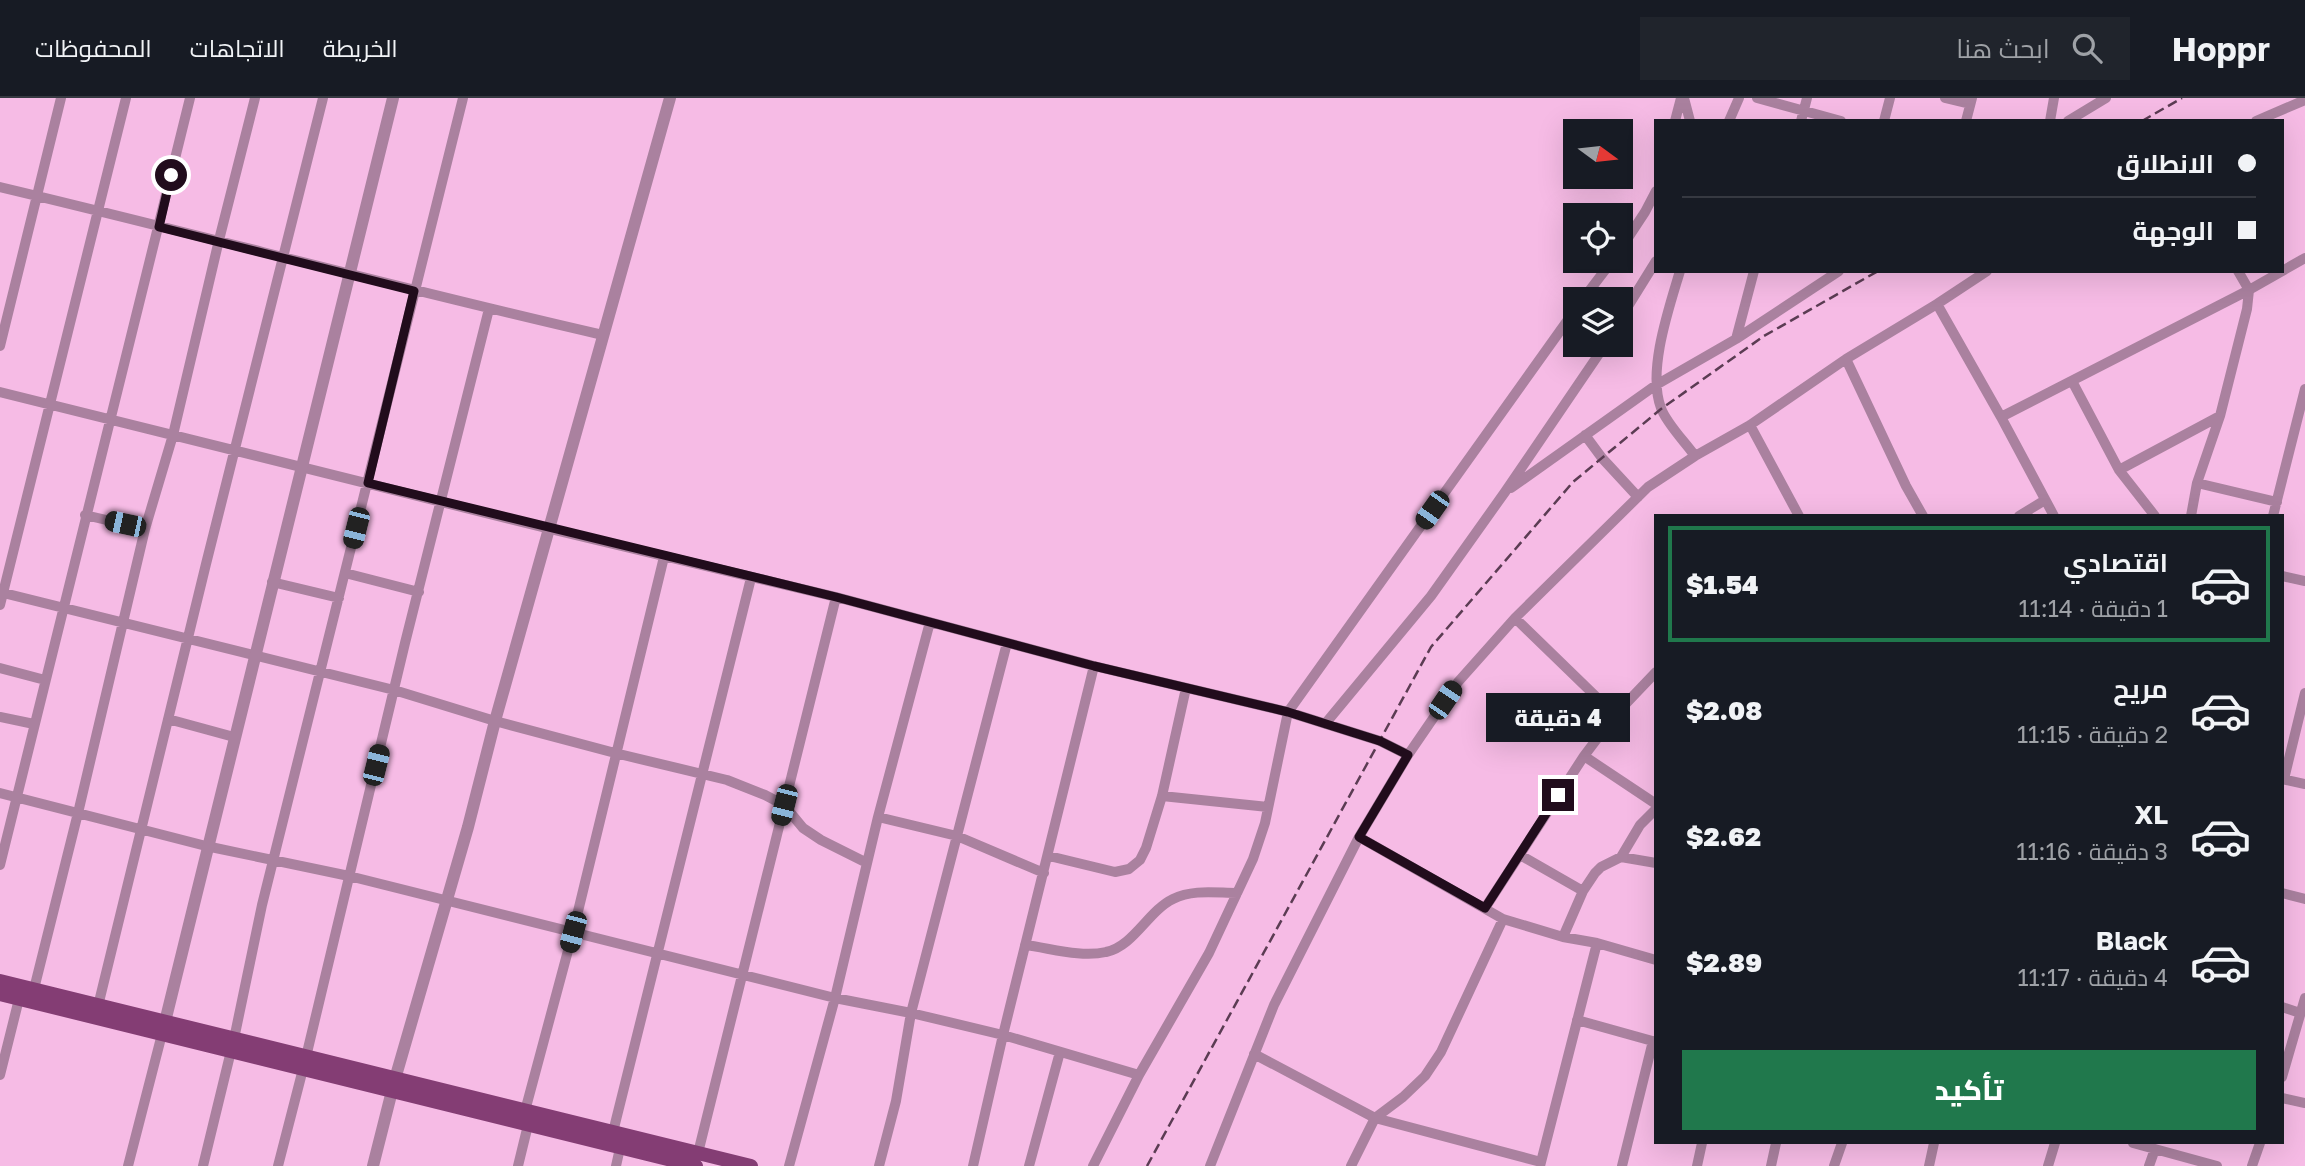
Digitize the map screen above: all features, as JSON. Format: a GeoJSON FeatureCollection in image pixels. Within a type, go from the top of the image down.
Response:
{"type":"FeatureCollection","features":[{"type":"Feature","properties":{"kind":"main road"},"geometry":{"type":"LineString","coordinates":[[0,981],[98,1006],[163,1028]]}},
{"type":"Feature","properties":{"kind":"main road"},"geometry":{"type":"LineString","coordinates":[[0,994],[163,1028],[526,1118],[620,1148],[751,1166]]}},
{"type":"Feature","properties":{"kind":"main road"},"geometry":{"type":"LineString","coordinates":[[526,1118],[613,1132],[697,1160]]}},
{"type":"Feature","properties":{"kind":"street"},"geometry":{"type":"LineString","coordinates":[[0,346],[61,98]]}},
{"type":"Feature","properties":{"kind":"street"},"geometry":{"type":"LineString","coordinates":[[0,605],[1,592],[126,98]]}},
{"type":"Feature","properties":{"kind":"street"},"geometry":{"type":"LineString","coordinates":[[0,865],[190,98]]}},
{"type":"Feature","properties":{"kind":"street"},"geometry":{"type":"LineString","coordinates":[[34,989],[145,529],[173,435],[255,98]]}},
{"type":"Feature","properties":{"kind":"street"},"geometry":{"type":"LineString","coordinates":[[98,1006],[323,98]]}},
{"type":"Feature","properties":{"kind":"street"},"geometry":{"type":"LineString","coordinates":[[128,1166],[393,98]]}},
{"type":"Feature","properties":{"kind":"street"},"geometry":{"type":"LineString","coordinates":[[203,1166],[262,905],[463,98]]}},
{"type":"Feature","properties":{"kind":"street"},"geometry":{"type":"LineString","coordinates":[[373,1166],[393,1085],[447,902],[495,721],[670,98]]}},
{"type":"Feature","properties":{"kind":"street"},"geometry":{"type":"LineString","coordinates":[[1676,119],[1683,98]]}},
{"type":"Feature","properties":{"kind":"street"},"geometry":{"type":"LineString","coordinates":[[1683,98],[1689,119]]}},
{"type":"Feature","properties":{"kind":"street"},"geometry":{"type":"LineString","coordinates":[[1730,119],[1740,98]]}},
{"type":"Feature","properties":{"kind":"street"},"geometry":{"type":"LineString","coordinates":[[1757,98],[1802,116],[1825,119]]}},
{"type":"Feature","properties":{"kind":"street"},"geometry":{"type":"LineString","coordinates":[[1802,116],[1807,98]]}},
{"type":"Feature","properties":{"kind":"street"},"geometry":{"type":"LineString","coordinates":[[1885,119],[1890,98]]}},
{"type":"Feature","properties":{"kind":"street"},"geometry":{"type":"LineString","coordinates":[[1945,98],[1971,101],[1966,119]]}},
{"type":"Feature","properties":{"kind":"street"},"geometry":{"type":"LineString","coordinates":[[2050,119],[2054,98]]}},
{"type":"Feature","properties":{"kind":"street"},"geometry":{"type":"LineString","coordinates":[[2071,119],[2106,98]]}},
{"type":"Feature","properties":{"kind":"street"},"geometry":{"type":"LineString","coordinates":[[2261,119],[2305,100]]}},
{"type":"Feature","properties":{"kind":"street"},"geometry":{"type":"LineString","coordinates":[[0,187],[219,240],[348,275],[603,335]]}},
{"type":"Feature","properties":{"kind":"street"},"geometry":{"type":"LineString","coordinates":[[1633,230],[1654,195]]}},
{"type":"Feature","properties":{"kind":"street"},"geometry":{"type":"LineString","coordinates":[[2284,270],[2305,258]]}},
{"type":"Feature","properties":{"kind":"street"},"geometry":{"type":"LineString","coordinates":[[1633,298],[1654,264]]}},
{"type":"Feature","properties":{"kind":"street"},"geometry":{"type":"LineString","coordinates":[[1592,287],[1603,273]]}},
{"type":"Feature","properties":{"kind":"street"},"geometry":{"type":"LineString","coordinates":[[1679,273],[1663,328],[1656,385],[1661,410],[1695,456]]}},
{"type":"Feature","properties":{"kind":"street"},"geometry":{"type":"LineString","coordinates":[[1736,339],[1753,273]]}},
{"type":"Feature","properties":{"kind":"street"},"geometry":{"type":"LineString","coordinates":[[1505,492],[1656,385],[1736,339],[1836,273]]}},
{"type":"Feature","properties":{"kind":"street"},"geometry":{"type":"LineString","coordinates":[[1210,1166],[1274,1005],[1359,837],[1408,755],[1458,682],[1515,618],[1648,487],[1750,425],[1846,359],[1984,273]]}},
{"type":"Feature","properties":{"kind":"street"},"geometry":{"type":"LineString","coordinates":[[2191,514],[2197,483],[2220,416],[2242,333],[2249,290],[2239,273]]}},
{"type":"Feature","properties":{"kind":"street"},"geometry":{"type":"LineString","coordinates":[[2001,417],[2279,273]]}},
{"type":"Feature","properties":{"kind":"street"},"geometry":{"type":"LineString","coordinates":[[1937,304],[2053,514]]}},
{"type":"Feature","properties":{"kind":"street"},"geometry":{"type":"LineString","coordinates":[[278,1166],[489,309]]}},
{"type":"Feature","properties":{"kind":"street"},"geometry":{"type":"LineString","coordinates":[[1093,1166],[1139,1076],[1209,953],[1253,859],[1268,807],[1288,712],[1563,327]]}},
{"type":"Feature","properties":{"kind":"street"},"geometry":{"type":"LineString","coordinates":[[1325,724],[1431,596],[1597,357]]}},
{"type":"Feature","properties":{"kind":"street"},"geometry":{"type":"LineString","coordinates":[[1846,359],[1922,514]]}},
{"type":"Feature","properties":{"kind":"street"},"geometry":{"type":"LineString","coordinates":[[2072,381],[2119,470],[2153,514]]}},
{"type":"Feature","properties":{"kind":"street"},"geometry":{"type":"LineString","coordinates":[[2274,514],[2305,388]]}},
{"type":"Feature","properties":{"kind":"street"},"geometry":{"type":"LineString","coordinates":[[0,392],[836,597],[1094,666],[1288,712],[1380,741],[1408,755]]}},
{"type":"Feature","properties":{"kind":"street"},"geometry":{"type":"LineString","coordinates":[[2119,470],[2220,416]]}},
{"type":"Feature","properties":{"kind":"street"},"geometry":{"type":"LineString","coordinates":[[1750,425],[1798,514]]}},
{"type":"Feature","properties":{"kind":"street"},"geometry":{"type":"LineString","coordinates":[[1585,435],[1638,497]]}},
{"type":"Feature","properties":{"kind":"street"},"geometry":{"type":"LineString","coordinates":[[2197,483],[2277,502]]}},
{"type":"Feature","properties":{"kind":"street"},"geometry":{"type":"LineString","coordinates":[[2022,514],[2045,500]]}},
{"type":"Feature","properties":{"kind":"street"},"geometry":{"type":"LineString","coordinates":[[85,515],[145,529]]}},
{"type":"Feature","properties":{"kind":"street"},"geometry":{"type":"LineString","coordinates":[[518,1166],[526,1118],[664,556]]}},
{"type":"Feature","properties":{"kind":"street"},"geometry":{"type":"LineString","coordinates":[[345,573],[419,592]]}},
{"type":"Feature","properties":{"kind":"street"},"geometry":{"type":"LineString","coordinates":[[2284,576],[2305,581]]}},
{"type":"Feature","properties":{"kind":"street"},"geometry":{"type":"LineString","coordinates":[[613,1132],[751,578]]}},
{"type":"Feature","properties":{"kind":"street"},"geometry":{"type":"LineString","coordinates":[[272,582],[339,598]]}},
{"type":"Feature","properties":{"kind":"street"},"geometry":{"type":"LineString","coordinates":[[1,592],[394,690],[495,721],[743,785],[784,805],[803,828],[821,840],[867,863]]}},
{"type":"Feature","properties":{"kind":"street"},"geometry":{"type":"LineString","coordinates":[[697,1160],[836,597]]}},
{"type":"Feature","properties":{"kind":"street"},"geometry":{"type":"LineString","coordinates":[[1515,618],[1615,715]]}},
{"type":"Feature","properties":{"kind":"street"},"geometry":{"type":"LineString","coordinates":[[789,1166],[835,998],[878,817],[930,622]]}},
{"type":"Feature","properties":{"kind":"street"},"geometry":{"type":"LineString","coordinates":[[879,1166],[896,1101],[911,1013],[1007,643]]}},
{"type":"Feature","properties":{"kind":"street"},"geometry":{"type":"LineString","coordinates":[[973,1166],[1094,666]]}},
{"type":"Feature","properties":{"kind":"street"},"geometry":{"type":"LineString","coordinates":[[0,668],[45,680]]}},
{"type":"Feature","properties":{"kind":"street"},"geometry":{"type":"LineString","coordinates":[[1485,908],[1584,756],[1615,715],[1654,674]]}},
{"type":"Feature","properties":{"kind":"street"},"geometry":{"type":"LineString","coordinates":[[1048,856],[1108,872],[1129,869],[1143,854],[1162,796],[1186,688]]}},
{"type":"Feature","properties":{"kind":"street"},"geometry":{"type":"LineString","coordinates":[[2284,775],[2305,693]]}},
{"type":"Feature","properties":{"kind":"street"},"geometry":{"type":"LineString","coordinates":[[0,717],[34,724]]}},
{"type":"Feature","properties":{"kind":"street"},"geometry":{"type":"LineString","coordinates":[[168,719],[234,737]]}},
{"type":"Feature","properties":{"kind":"street"},"geometry":{"type":"LineString","coordinates":[[1584,756],[1654,805]]}},
{"type":"Feature","properties":{"kind":"street"},"geometry":{"type":"LineString","coordinates":[[2284,779],[2305,784]]}},
{"type":"Feature","properties":{"kind":"street"},"geometry":{"type":"LineString","coordinates":[[0,793],[206,846],[349,876],[656,955],[1003,1035],[1139,1076]]}},
{"type":"Feature","properties":{"kind":"street"},"geometry":{"type":"LineString","coordinates":[[1162,796],[1268,807]]}},
{"type":"Feature","properties":{"kind":"street"},"geometry":{"type":"LineString","coordinates":[[1563,937],[1583,891],[1601,867],[1621,857],[1640,825],[1654,808]]}},
{"type":"Feature","properties":{"kind":"street"},"geometry":{"type":"LineString","coordinates":[[878,817],[957,836],[1044,873]]}},
{"type":"Feature","properties":{"kind":"street"},"geometry":{"type":"LineString","coordinates":[[1359,837],[1503,919],[1654,959]]}},
{"type":"Feature","properties":{"kind":"street"},"geometry":{"type":"LineString","coordinates":[[1520,855],[1583,891]]}},
{"type":"Feature","properties":{"kind":"street"},"geometry":{"type":"LineString","coordinates":[[1621,857],[1654,863]]}},
{"type":"Feature","properties":{"kind":"street"},"geometry":{"type":"LineString","coordinates":[[1025,945],[1078,952],[1107,952],[1132,936],[1154,913],[1172,900],[1192,893],[1237,893]]}},
{"type":"Feature","properties":{"kind":"street"},"geometry":{"type":"LineString","coordinates":[[2284,894],[2305,899]]}},
{"type":"Feature","properties":{"kind":"street"},"geometry":{"type":"LineString","coordinates":[[1351,1166],[1375,1118],[1425,1076],[1441,1052],[1503,919]]}},
{"type":"Feature","properties":{"kind":"street"},"geometry":{"type":"LineString","coordinates":[[1254,1054],[1375,1118],[1540,1164],[1597,943]]}},
{"type":"Feature","properties":{"kind":"street"},"geometry":{"type":"LineString","coordinates":[[2284,1070],[2305,998]]}},
{"type":"Feature","properties":{"kind":"street"},"geometry":{"type":"LineString","coordinates":[[0,1075],[19,999]]}},
{"type":"Feature","properties":{"kind":"street"},"geometry":{"type":"LineString","coordinates":[[2284,1008],[2300,1013]]}},
{"type":"Feature","properties":{"kind":"street"},"geometry":{"type":"LineString","coordinates":[[1577,1020],[1654,1042],[1622,1166]]}},
{"type":"Feature","properties":{"kind":"street"},"geometry":{"type":"LineString","coordinates":[[1029,1166],[1060,1052]]}},
{"type":"Feature","properties":{"kind":"street"},"geometry":{"type":"LineString","coordinates":[[2284,1098],[2305,1103]]}},
{"type":"Feature","properties":{"kind":"street"},"geometry":{"type":"LineString","coordinates":[[1697,1166],[1702,1144]]}},
{"type":"Feature","properties":{"kind":"street"},"geometry":{"type":"LineString","coordinates":[[1771,1166],[1776,1144]]}},
{"type":"Feature","properties":{"kind":"street"},"geometry":{"type":"LineString","coordinates":[[1834,1166],[1842,1144]]}},
{"type":"Feature","properties":{"kind":"street"},"geometry":{"type":"LineString","coordinates":[[1929,1166],[1934,1144]]}},
{"type":"Feature","properties":{"kind":"street"},"geometry":{"type":"LineString","coordinates":[[2048,1166],[2055,1144]]}},
{"type":"Feature","properties":{"kind":"street"},"geometry":{"type":"LineString","coordinates":[[2137,1144],[2188,1162],[2217,1166]]}},
{"type":"Feature","properties":{"kind":"street"},"geometry":{"type":"LineString","coordinates":[[2252,1166],[2260,1144]]}},
{"type":"Feature","properties":{"kind":"street"},"geometry":{"type":"LineString","coordinates":[[616,1166],[620,1148]]}},
{"type":"Feature","properties":{"kind":"street"},"geometry":{"type":"LineString","coordinates":[[2148,1166],[2155,1149]]}},
{"type":"Feature","properties":{"kind":"railway"},"geometry":{"type":"LineString","coordinates":[[2145,119],[2182,98]]}},
{"type":"Feature","properties":{"kind":"railway"},"geometry":{"type":"LineString","coordinates":[[1147,1166],[1431,647],[1573,482],[1661,409],[1764,336],[1874,273]]}},
{"type":"Feature","properties":{"kind":"route"},"geometry":{"type":"LineString","coordinates":[[171,175],[159,227],[414,291],[368,483],[836,597],[1094,666],[1288,712],[1380,741],[1408,755],[1359,837],[1485,908],[1558,795]]}}]}
